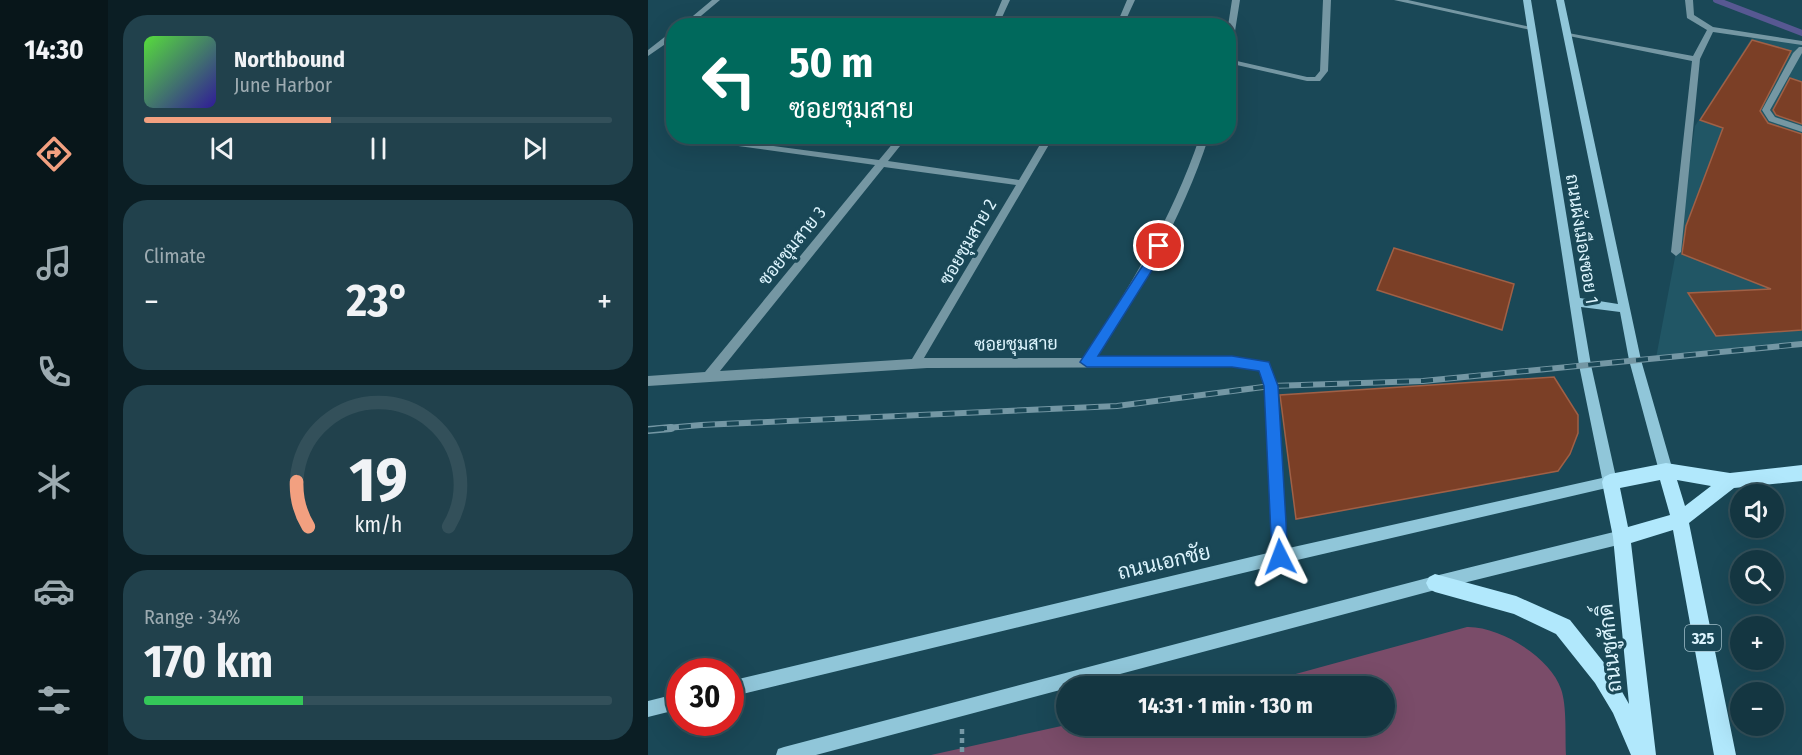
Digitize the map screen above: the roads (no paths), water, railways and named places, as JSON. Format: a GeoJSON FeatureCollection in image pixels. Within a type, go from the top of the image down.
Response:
{"type":"FeatureCollection","features":[{"type":"Feature","properties":{"kind":"main road","name":"ถนนผังเมืองซอย 1"},"geometry":{"type":"LineString","coordinates":[[1527,0],[1575,302],[1610,482]]}},
{"type":"Feature","properties":{"kind":"main road","name":"ถนนผังเมืองซอย 1"},"geometry":{"type":"LineString","coordinates":[[1560,0],[1635,360],[1666,471]]}},
{"type":"Feature","properties":{"kind":"main road"},"geometry":{"type":"LineString","coordinates":[[1575,302],[1625,309]]}},
{"type":"Feature","properties":{"kind":"main road"},"geometry":{"type":"LineString","coordinates":[[1610,482],[1666,471],[1730,481],[1802,473]]}},
{"type":"Feature","properties":{"kind":"main road"},"geometry":{"type":"LineString","coordinates":[[1666,471],[1680,520]]}},
{"type":"Feature","properties":{"kind":"main road"},"geometry":{"type":"LineString","coordinates":[[784,755],[1435,583],[1622,537],[1680,520],[1730,481]]}},
{"type":"Feature","properties":{"kind":"main road","name":"ถนนชูศักดิ์"},"geometry":{"type":"LineString","coordinates":[[1610,482],[1622,537],[1644,755]]}},
{"type":"Feature","properties":{"kind":"main road","name":"ถนนเอกชัย"},"geometry":{"type":"LineString","coordinates":[[744,686],[1280,557],[1610,482]]}},
{"type":"Feature","properties":{"kind":"main road","name":"325"},"geometry":{"type":"LineString","coordinates":[[1680,520],[1725,755]]}},
{"type":"Feature","properties":{"kind":"main road"},"geometry":{"type":"LineString","coordinates":[[1435,583],[1516,605],[1563,627],[1602,676],[1620,706],[1644,755]]}},
{"type":"Feature","properties":{"kind":"main road"},"geometry":{"type":"LineString","coordinates":[[648,709],[666,704]]}},
{"type":"Feature","properties":{"kind":"street"},"geometry":{"type":"LineString","coordinates":[[694,18],[716,0]]}},
{"type":"Feature","properties":{"kind":"street"},"geometry":{"type":"LineString","coordinates":[[998,18],[1006,0]]}},
{"type":"Feature","properties":{"kind":"street"},"geometry":{"type":"LineString","coordinates":[[1123,18],[1131,0]]}},
{"type":"Feature","properties":{"kind":"street"},"geometry":{"type":"LineString","coordinates":[[1233,18],[1236,0]]}},
{"type":"Feature","properties":{"kind":"street"},"geometry":{"type":"LineString","coordinates":[[1236,63],[1307,79],[1317,79],[1324,70],[1327,0]]}},
{"type":"Feature","properties":{"kind":"street"},"geometry":{"type":"LineString","coordinates":[[1398,0],[1531,28]]}},
{"type":"Feature","properties":{"kind":"street"},"geometry":{"type":"LineString","coordinates":[[1689,0],[1690,16],[1711,29],[1802,43]]}},
{"type":"Feature","properties":{"kind":"street"},"geometry":{"type":"LineString","coordinates":[[1676,252],[1696,59],[1711,29]]}},
{"type":"Feature","properties":{"kind":"street"},"geometry":{"type":"LineString","coordinates":[[1568,35],[1696,59]]}},
{"type":"Feature","properties":{"kind":"street"},"geometry":{"type":"LineString","coordinates":[[648,54],[666,40]]}},
{"type":"Feature","properties":{"kind":"street"},"geometry":{"type":"LineString","coordinates":[[1802,49],[1797,53],[1766,110],[1772,119],[1802,129]]}},
{"type":"Feature","properties":{"kind":"street"},"geometry":{"type":"LineString","coordinates":[[745,144],[1021,183]]}},
{"type":"Feature","properties":{"kind":"street","name":"ซอยชุมสาย 3"},"geometry":{"type":"LineString","coordinates":[[708,377],[897,144]]}},
{"type":"Feature","properties":{"kind":"street","name":"ซอยชุมสาย 2"},"geometry":{"type":"LineString","coordinates":[[915,364],[1045,144]]}},
{"type":"Feature","properties":{"kind":"street"},"geometry":{"type":"LineString","coordinates":[[1087,362],[1150,264],[1195,172],[1203,144]]}},
{"type":"Feature","properties":{"kind":"street","name":"ซอยชุมสาย"},"geometry":{"type":"LineString","coordinates":[[648,381],[915,364],[1232,362],[1264,366],[1271,386],[1280,557]]}},
{"type":"Feature","properties":{"kind":"waterway"},"geometry":{"type":"LineString","coordinates":[[1716,0],[1802,33]]}},
{"type":"Feature","properties":{"kind":"railway"},"geometry":{"type":"LineString","coordinates":[[655,429],[1117,406],[1271,386],[1423,381],[1802,344]]}},
{"type":"Feature","properties":{"kind":"railway"},"geometry":{"type":"LineString","coordinates":[[648,430],[671,428]]}}]}
